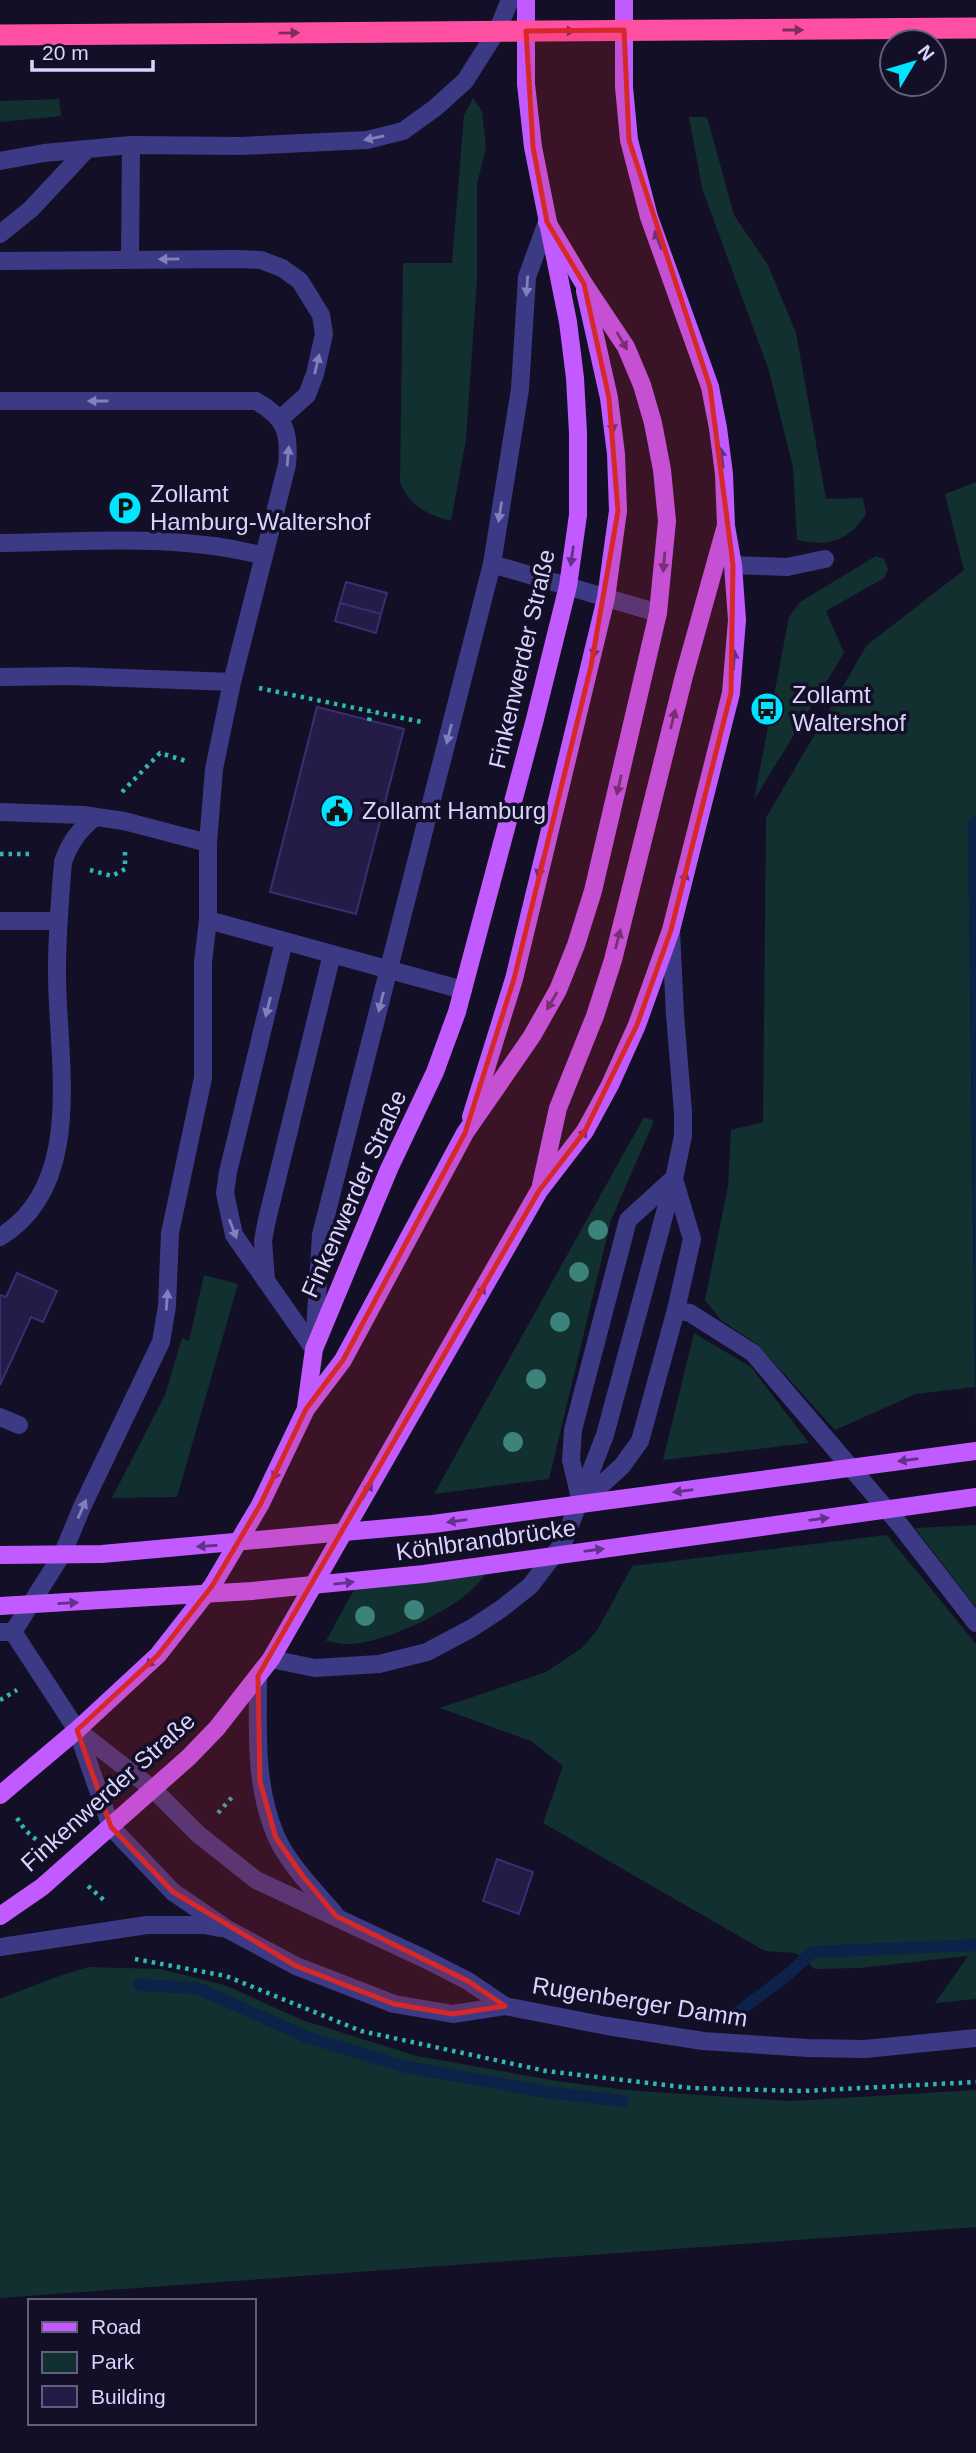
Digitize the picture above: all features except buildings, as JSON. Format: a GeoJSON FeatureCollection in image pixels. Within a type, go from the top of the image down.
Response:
{"type":"FeatureCollection","features":[{"type":"Feature","properties":{"kind":"highway"},"geometry":{"type":"LineString","coordinates":[[0,35],[976,28]]}},
{"type":"Feature","properties":{"kind":"main road","name":"Finkenwerder Straße"},"geometry":{"type":"LineString","coordinates":[[306,1409],[314,1349],[389,1169],[435,1072],[463,990],[568,586],[578,515],[575,378],[568,322],[533,147],[526,84],[526,0]]}},
{"type":"Feature","properties":{"kind":"main road","name":"Finkenwerder Straße"},"geometry":{"type":"LineString","coordinates":[[0,1916],[42,1887],[153,1790],[217,1728],[271,1659],[539,1191],[585,1131],[637,1026],[671,930],[731,693],[737,620],[733,565],[726,526],[724,474],[710,387],[649,217],[629,140],[624,87],[624,0]]}},
{"type":"Feature","properties":{"kind":"main road","name":"Finkenwerder Straße"},"geometry":{"type":"LineString","coordinates":[[0,1795],[77,1731],[159,1655],[212,1586],[260,1504],[306,1409],[343,1360],[465,1133],[532,1036],[558,990],[576,945],[605,844],[658,613],[667,521],[662,470],[642,385],[626,347],[547,222]]}},
{"type":"Feature","properties":{"kind":"main road","name":"Finkenwerder Straße"},"geometry":{"type":"LineString","coordinates":[[465,1133],[514,979],[607,598],[618,511],[616,454],[608,398],[584,284]]}},
{"type":"Feature","properties":{"kind":"main road","name":"Finkenwerder Straße"},"geometry":{"type":"LineString","coordinates":[[539,1191],[558,1108],[595,1016],[613,960],[684,676],[726,526]]}},
{"type":"Feature","properties":{"kind":"main road","name":"Köhlbrandbrücke"},"geometry":{"type":"LineString","coordinates":[[0,1555],[130,1552],[433,1524],[976,1451]]}},
{"type":"Feature","properties":{"kind":"main road","name":"Köhlbrandbrücke"},"geometry":{"type":"LineString","coordinates":[[0,1603],[252,1591],[388,1578],[976,1497]]}},
{"type":"Feature","properties":{"kind":"street"},"geometry":{"type":"LineString","coordinates":[[0,161],[44,153],[131,145],[241,146],[367,140],[403,131],[435,108],[465,81],[498,29],[510,0]]}},
{"type":"Feature","properties":{"kind":"street"},"geometry":{"type":"LineString","coordinates":[[130,260],[131,145]]}},
{"type":"Feature","properties":{"kind":"street"},"geometry":{"type":"LineString","coordinates":[[0,234],[31,209],[87,149]]}},
{"type":"Feature","properties":{"kind":"street"},"geometry":{"type":"LineString","coordinates":[[0,152],[44,153]]}},
{"type":"Feature","properties":{"kind":"street"},"geometry":{"type":"LineString","coordinates":[[314,1349],[321,1235],[492,564],[520,388],[527,277],[547,222]]}},
{"type":"Feature","properties":{"kind":"street"},"geometry":{"type":"LineString","coordinates":[[0,261],[261,260],[282,268],[300,281],[321,314],[324,334],[307,395],[280,419]]}},
{"type":"Feature","properties":{"kind":"street"},"geometry":{"type":"LineString","coordinates":[[0,401],[257,401],[280,419],[289,444],[287,465],[232,682],[214,769],[208,843],[208,920],[202,962],[203,1079],[170,1233],[167,1307],[161,1342],[82,1507],[63,1553],[6,1632]]}},
{"type":"Feature","properties":{"kind":"street"},"geometry":{"type":"LineString","coordinates":[[0,543],[166,542],[236,548],[264,556]]}},
{"type":"Feature","properties":{"kind":"street"},"geometry":{"type":"LineString","coordinates":[[733,565],[787,567],[825,559]]}},
{"type":"Feature","properties":{"kind":"street"},"geometry":{"type":"LineString","coordinates":[[492,564],[658,613]]}},
{"type":"Feature","properties":{"kind":"street"},"geometry":{"type":"LineString","coordinates":[[0,677],[71,676],[232,682]]}},
{"type":"Feature","properties":{"kind":"street"},"geometry":{"type":"LineString","coordinates":[[0,812],[124,821],[208,843]]}},
{"type":"Feature","properties":{"kind":"street"},"geometry":{"type":"LineString","coordinates":[[0,1237],[26,1216],[47,1187],[57,1156],[62,1114],[57,970],[63,862],[78,831],[95,817]]}},
{"type":"Feature","properties":{"kind":"street"},"geometry":{"type":"LineString","coordinates":[[208,920],[463,990]]}},
{"type":"Feature","properties":{"kind":"street"},"geometry":{"type":"LineString","coordinates":[[0,921],[58,921]]}},
{"type":"Feature","properties":{"kind":"street"},"geometry":{"type":"LineString","coordinates":[[271,1659],[315,1668],[379,1664],[427,1652],[482,1622],[530,1586],[563,1543],[605,1435],[674,1179],[683,1136],[671,930]]}},
{"type":"Feature","properties":{"kind":"street"},"geometry":{"type":"LineString","coordinates":[[284,941],[228,1172],[226,1193],[234,1235],[314,1349]]}},
{"type":"Feature","properties":{"kind":"street"},"geometry":{"type":"LineString","coordinates":[[267,1283],[263,1241],[265,1224],[332,954]]}},
{"type":"Feature","properties":{"kind":"street"},"geometry":{"type":"LineString","coordinates":[[580,1497],[600,1486],[622,1466],[640,1441],[676,1310],[692,1239],[674,1179]]}},
{"type":"Feature","properties":{"kind":"street"},"geometry":{"type":"LineString","coordinates":[[580,1497],[571,1460],[573,1430],[628,1220],[674,1179]]}},
{"type":"Feature","properties":{"kind":"street"},"geometry":{"type":"LineString","coordinates":[[676,1310],[690,1313],[753,1353],[900,1525],[976,1623]]}},
{"type":"Feature","properties":{"kind":"street"},"geometry":{"type":"LineString","coordinates":[[0,1418],[19,1425]]}},
{"type":"Feature","properties":{"kind":"street"},"geometry":{"type":"LineString","coordinates":[[0,1603],[6,1632],[77,1731]]}},
{"type":"Feature","properties":{"kind":"street","name":"Rugenberger Damm"},"geometry":{"type":"LineString","coordinates":[[258,1676],[260,1782],[276,1838],[336,1916]]}},
{"type":"Feature","properties":{"kind":"street","name":"Rugenberger Damm"},"geometry":{"type":"LineString","coordinates":[[77,1731],[153,1790],[198,1834],[256,1880],[468,1981],[505,2006]]}},
{"type":"Feature","properties":{"kind":"street","name":"Rugenberger Damm"},"geometry":{"type":"LineString","coordinates":[[77,1731],[111,1827],[173,1892],[227,1929],[296,1966],[394,2004],[453,2014],[505,2006],[703,2041],[808,2048],[865,2049],[976,2038]]}},
{"type":"Feature","properties":{"kind":"street"},"geometry":{"type":"LineString","coordinates":[[0,1947],[147,1925],[204,1925],[227,1929]]}},
{"type":"Feature","properties":{"kind":"path"},"geometry":{"type":"LineString","coordinates":[[232,682],[451,727]]}},
{"type":"Feature","properties":{"kind":"path"},"geometry":{"type":"LineString","coordinates":[[369,721],[372,712]]}},
{"type":"Feature","properties":{"kind":"path"},"geometry":{"type":"LineString","coordinates":[[63,862],[112,876],[125,869],[122,790],[160,753],[214,769]]}},
{"type":"Feature","properties":{"kind":"highlighted area"},"geometry":{"type":"Polygon","coordinates":[[[624,30],[629,140],[710,387],[733,565],[731,693],[671,930],[637,1025],[585,1131],[539,1191],[258,1676],[260,1782],[276,1838],[302,1875],[336,1916],[468,1981],[505,2006],[453,2014],[394,2004],[296,1966],[173,1892],[111,1827],[77,1730],[158,1655],[212,1586],[260,1505],[306,1409],[343,1360],[465,1133],[514,979],[591,666],[618,511],[609,398],[584,284],[547,222],[533,147],[526,31],[624,30]]]}},
{"type":"Feature","properties":{"kind":"green space"},"geometry":{"type":"Polygon","coordinates":[[[473,98],[482,111],[486,148],[477,184],[477,279],[466,440],[451,521],[435,516],[414,504],[400,483],[403,263],[452,263],[464,115],[473,98]]]}},
{"type":"Feature","properties":{"kind":"green space"},"geometry":{"type":"Polygon","coordinates":[[[59,99],[61,116],[0,122],[0,101],[59,99]]]}},
{"type":"Feature","properties":{"kind":"green space"},"geometry":{"type":"Polygon","coordinates":[[[689,117],[707,117],[734,215],[768,265],[796,333],[826,499],[863,498],[866,514],[852,530],[837,540],[819,543],[797,540],[793,467],[769,371],[702,188],[689,117]]]}},
{"type":"Feature","properties":{"kind":"green space"},"geometry":{"type":"Polygon","coordinates":[[[976,482],[976,815],[968,821],[975,1387],[916,1394],[835,1430],[757,1344],[722,1321],[705,1300],[728,1186],[731,1130],[763,1122],[766,818],[867,645],[964,570],[945,494],[976,482]]]}},
{"type":"Feature","properties":{"kind":"green space"},"geometry":{"type":"Polygon","coordinates":[[[876,556],[884,559],[888,569],[884,578],[826,611],[844,653],[754,800],[789,617],[800,602],[876,556]]]}},
{"type":"Feature","properties":{"kind":"green space"},"geometry":{"type":"Polygon","coordinates":[[[644,1117],[654,1121],[611,1220],[549,1479],[434,1494],[644,1117]]]}},
{"type":"Feature","properties":{"kind":"green space"},"geometry":{"type":"Polygon","coordinates":[[[204,1275],[238,1284],[177,1497],[112,1498],[165,1395],[182,1338],[189,1341],[204,1275]]]}},
{"type":"Feature","properties":{"kind":"green space"},"geometry":{"type":"Polygon","coordinates":[[[694,1333],[751,1367],[809,1443],[663,1460],[694,1333]]]}},
{"type":"Feature","properties":{"kind":"green space"},"geometry":{"type":"Polygon","coordinates":[[[976,1525],[976,1607],[915,1528],[976,1525]]]}},
{"type":"Feature","properties":{"kind":"green space"},"geometry":{"type":"Polygon","coordinates":[[[887,1535],[976,1644],[976,1999],[935,2003],[968,1956],[859,1968],[815,1969],[796,1953],[765,1951],[543,1823],[563,1766],[531,1741],[440,1708],[546,1672],[582,1648],[598,1629],[632,1566],[887,1535]]]}},
{"type":"Feature","properties":{"kind":"green space"},"geometry":{"type":"Polygon","coordinates":[[[490,1569],[474,1588],[457,1602],[411,1627],[362,1643],[326,1641],[356,1586],[490,1569]]]}},
{"type":"Feature","properties":{"kind":"green space"},"geometry":{"type":"Polygon","coordinates":[[[89,1967],[160,1969],[225,1985],[302,2020],[417,2056],[557,2081],[625,2090],[791,2101],[976,2090],[976,2227],[0,2298],[0,1999],[89,1967]]]}},
{"type":"Feature","properties":{"kind":"water"},"geometry":{"type":"Polygon","coordinates":[[[976,815],[976,1426],[968,821],[976,815]]]}},
{"type":"Feature","properties":{"kind":"waterway"},"geometry":{"type":"LineString","coordinates":[[737,2013],[791,1972],[812,1952],[976,1945]]}},
{"type":"Feature","properties":{"kind":"waterway"},"geometry":{"type":"LineString","coordinates":[[139,1985],[197,1988],[307,2037],[402,2066],[546,2092],[623,2101]]}},
{"type":"Feature","properties":{"kind":"place","name":"Zollamt Hamburg-Waltershof"},"geometry":{"type":"Point","coordinates":[125,508]}},
{"type":"Feature","properties":{"kind":"place","name":"Zollamt Waltershof"},"geometry":{"type":"Point","coordinates":[767,709]}},
{"type":"Feature","properties":{"kind":"place","name":"Zollamt Hamburg"},"geometry":{"type":"Point","coordinates":[337,811]}}]}
